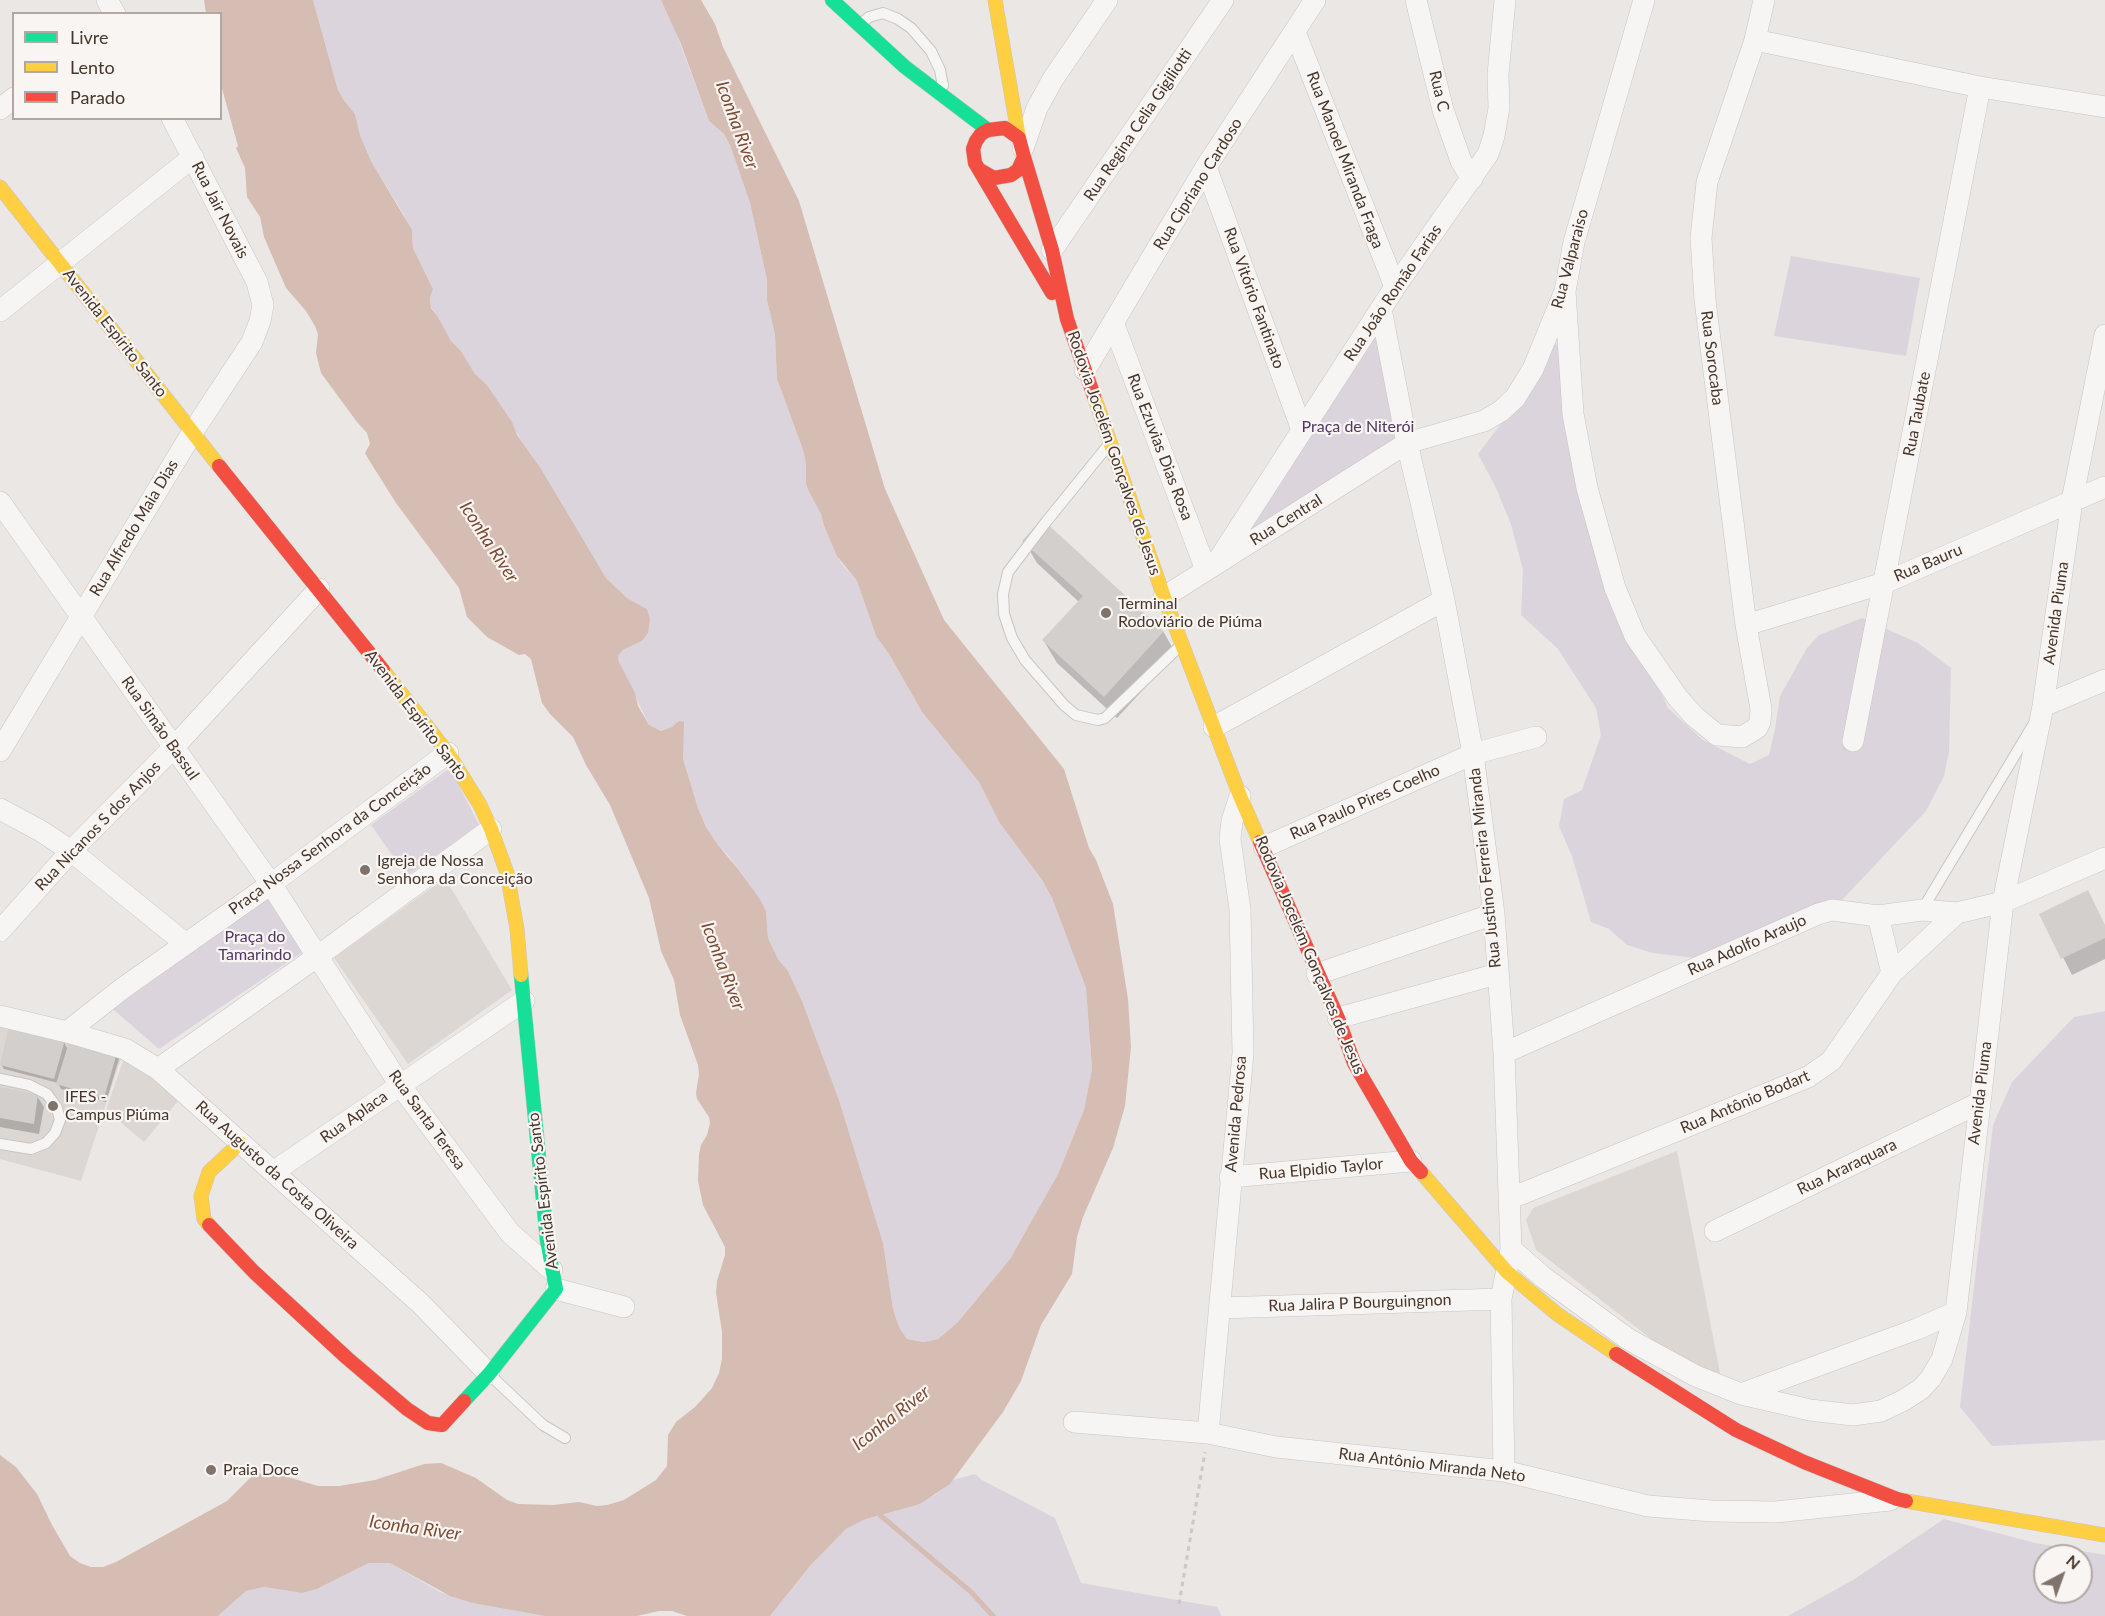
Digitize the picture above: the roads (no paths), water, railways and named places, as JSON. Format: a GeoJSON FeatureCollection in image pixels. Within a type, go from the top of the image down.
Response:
{"type":"FeatureCollection","features":[{"type":"Feature","properties":{"kind":"main road"},"geometry":{"type":"LineString","coordinates":[[832,0],[905,67],[946,98],[996,121],[1005,128],[1022,147],[1018,170],[1011,175],[994,178],[978,167],[973,149],[981,134],[996,121],[1008,80]]}},
{"type":"Feature","properties":{"kind":"main road","name":"Rodovia Jocelém Gonçalves de Jesus"},"geometry":{"type":"LineString","coordinates":[[995,0],[1022,147],[1052,250],[1067,319],[1164,597],[1240,796],[1338,1018],[1354,1063],[1411,1161],[1506,1272],[1557,1314],[1736,1430],[1804,1462],[1897,1499],[2105,1535]]}},
{"type":"Feature","properties":{"kind":"main road"},"geometry":{"type":"LineString","coordinates":[[905,67],[933,105]]}},
{"type":"Feature","properties":{"kind":"main road","name":"Rodovia Jocelém Gonçalves de Jesus"},"geometry":{"type":"LineString","coordinates":[[961,144],[978,167],[1067,319]]}},
{"type":"Feature","properties":{"kind":"main road","name":"Avenida Espírito Santo"},"geometry":{"type":"LineString","coordinates":[[0,187],[192,433],[448,753],[466,779],[491,829],[507,873],[517,929],[536,1134],[554,1280],[489,1374],[442,1425],[428,1423],[407,1409],[347,1358],[254,1272],[204,1219],[201,1196],[209,1172],[240,1143]]}},
{"type":"Feature","properties":{"kind":"street"},"geometry":{"type":"LineString","coordinates":[[1022,147],[1037,108],[1053,79],[1107,0]]}},
{"type":"Feature","properties":{"kind":"street","name":"Rua Regina Celia Gigiliotti"},"geometry":{"type":"LineString","coordinates":[[1052,250],[1223,0]]}},
{"type":"Feature","properties":{"kind":"street","name":"Rua Cipriano Cardoso"},"geometry":{"type":"LineString","coordinates":[[1085,370],[1114,325],[1206,167],[1315,0]]}},
{"type":"Feature","properties":{"kind":"street","name":"Rua C"},"geometry":{"type":"LineString","coordinates":[[1416,0],[1443,111],[1461,161],[1472,179]]}},
{"type":"Feature","properties":{"kind":"street","name":"Rua João Romão Farias"},"geometry":{"type":"LineString","coordinates":[[1211,567],[1395,287],[1488,154],[1499,108],[1498,75],[1505,0]]}},
{"type":"Feature","properties":{"kind":"street","name":"Rua Valparaiso"},"geometry":{"type":"LineString","coordinates":[[1407,443],[1484,421],[1501,411],[1515,398],[1533,369],[1565,291],[1574,242],[1644,0]]}},
{"type":"Feature","properties":{"kind":"street","name":"Rua Sorocaba"},"geometry":{"type":"LineString","coordinates":[[1565,291],[1573,414],[1587,488],[1615,588],[1635,636],[1678,698],[1694,716],[1717,735],[1742,737],[1750,734],[1760,722],[1761,709],[1746,625],[1705,300],[1701,238],[1707,182],[1755,40],[1764,0]]}},
{"type":"Feature","properties":{"kind":"street","name":"Rua Manoel Miranda Fraga"},"geometry":{"type":"LineString","coordinates":[[1295,32],[1395,287]]}},
{"type":"Feature","properties":{"kind":"street"},"geometry":{"type":"LineString","coordinates":[[1755,40],[1980,87],[2105,106]]}},
{"type":"Feature","properties":{"kind":"street","name":"Rua Taubate"},"geometry":{"type":"LineString","coordinates":[[1853,741],[1980,87]]}},
{"type":"Feature","properties":{"kind":"street"},"geometry":{"type":"LineString","coordinates":[[0,109],[12,100]]}},
{"type":"Feature","properties":{"kind":"street","name":"Rua Jair Novais"},"geometry":{"type":"LineString","coordinates":[[173,120],[257,282],[263,305]]}},
{"type":"Feature","properties":{"kind":"street"},"geometry":{"type":"LineString","coordinates":[[0,311],[193,157]]}},
{"type":"Feature","properties":{"kind":"street","name":"Rua Vitório Fantinato"},"geometry":{"type":"LineString","coordinates":[[1206,167],[1302,430]]}},
{"type":"Feature","properties":{"kind":"street","name":"Rua Alfredo Maia Dias"},"geometry":{"type":"LineString","coordinates":[[0,751],[192,433],[252,342],[263,305]]}},
{"type":"Feature","properties":{"kind":"street","name":"Rua Justino Ferreira Miranda"},"geometry":{"type":"LineString","coordinates":[[1381,309],[1407,443],[1444,600],[1473,754],[1494,914],[1503,1053],[1511,1249],[1501,1299],[1504,1471]]}},
{"type":"Feature","properties":{"kind":"street","name":"Rua Ezuvias Dias Rosa"},"geometry":{"type":"LineString","coordinates":[[1114,325],[1211,567]]}},
{"type":"Feature","properties":{"kind":"street","name":"Avenida Piuma"},"geometry":{"type":"LineString","coordinates":[[1511,1249],[1543,1277],[1628,1339],[1696,1376],[1741,1394],[1810,1410],[1853,1415],[1881,1411],[1921,1389],[1931,1378],[1942,1359],[1956,1312],[1978,1103],[2003,902],[2043,706],[2072,501],[2105,335]]}},
{"type":"Feature","properties":{"kind":"street","name":"Rua Central"},"geometry":{"type":"LineString","coordinates":[[1164,597],[1407,443]]}},
{"type":"Feature","properties":{"kind":"street","name":"Rua Bauru"},"geometry":{"type":"LineString","coordinates":[[1746,625],[1884,583],[2105,487]]}},
{"type":"Feature","properties":{"kind":"street","name":"Rua Simão Bassul"},"geometry":{"type":"LineString","coordinates":[[0,502],[271,884],[318,956]]}},
{"type":"Feature","properties":{"kind":"street","name":"Rua Nicanos S dos Anjos"},"geometry":{"type":"LineString","coordinates":[[0,931],[71,851],[174,747],[319,589]]}},
{"type":"Feature","properties":{"kind":"street"},"geometry":{"type":"LineString","coordinates":[[1214,727],[1444,600]]}},
{"type":"Feature","properties":{"kind":"street"},"geometry":{"type":"LineString","coordinates":[[2043,706],[2105,680]]}},
{"type":"Feature","properties":{"kind":"street","name":"Rua Paulo Pires Coelho"},"geometry":{"type":"LineString","coordinates":[[1264,847],[1473,754],[1536,737]]}},
{"type":"Feature","properties":{"kind":"street","name":"Praça Nossa Senhora da Conceição"},"geometry":{"type":"LineString","coordinates":[[67,1032],[123,987],[271,884],[448,753]]}},
{"type":"Feature","properties":{"kind":"street","name":"Avenida Pedrosa"},"geometry":{"type":"LineString","coordinates":[[1208,1433],[1242,1053],[1240,909],[1230,839],[1232,821],[1240,796]]}},
{"type":"Feature","properties":{"kind":"street"},"geometry":{"type":"LineString","coordinates":[[0,809],[41,831],[71,851],[186,944]]}},
{"type":"Feature","properties":{"kind":"street"},"geometry":{"type":"LineString","coordinates":[[158,1069],[318,956],[491,829]]}},
{"type":"Feature","properties":{"kind":"street","name":"Rua Adolfo Araujo"},"geometry":{"type":"LineString","coordinates":[[1503,1053],[1818,914],[1832,910],[1878,916],[1922,910],[1957,913],[2003,902],[2105,858]]}},
{"type":"Feature","properties":{"kind":"street","name":"Rua Antônio Bodart"},"geometry":{"type":"LineString","coordinates":[[1509,1198],[1808,1077],[1831,1061],[1892,973],[1957,913]]}},
{"type":"Feature","properties":{"kind":"street"},"geometry":{"type":"LineString","coordinates":[[1317,974],[1494,914]]}},
{"type":"Feature","properties":{"kind":"street"},"geometry":{"type":"LineString","coordinates":[[1878,916],[1892,973]]}},
{"type":"Feature","properties":{"kind":"street","name":"Rua Santa Teresa"},"geometry":{"type":"LineString","coordinates":[[318,956],[400,1085],[510,1233],[554,1280]]}},
{"type":"Feature","properties":{"kind":"street"},"geometry":{"type":"LineString","coordinates":[[1338,1018],[1497,974]]}},
{"type":"Feature","properties":{"kind":"street","name":"Rua Aplaca"},"geometry":{"type":"LineString","coordinates":[[273,1172],[524,1001]]}},
{"type":"Feature","properties":{"kind":"street","name":"Rua Augusto da Costa Oliveira"},"geometry":{"type":"LineString","coordinates":[[0,1016],[125,1049],[158,1069],[421,1304],[489,1374]]}},
{"type":"Feature","properties":{"kind":"street","name":"Rua Araraquara"},"geometry":{"type":"LineString","coordinates":[[1714,1232],[1978,1103]]}},
{"type":"Feature","properties":{"kind":"street","name":"Rua Elpidio Taylor"},"geometry":{"type":"LineString","coordinates":[[1230,1177],[1411,1161]]}},
{"type":"Feature","properties":{"kind":"street"},"geometry":{"type":"LineString","coordinates":[[554,1280],[624,1307]]}},
{"type":"Feature","properties":{"kind":"street","name":"Rua Jalira P Bourguingnon"},"geometry":{"type":"LineString","coordinates":[[1220,1308],[1501,1299]]}},
{"type":"Feature","properties":{"kind":"street"},"geometry":{"type":"LineString","coordinates":[[1741,1394],[1917,1329],[1956,1312]]}},
{"type":"Feature","properties":{"kind":"street","name":"Rua Antônio Miranda Neto"},"geometry":{"type":"LineString","coordinates":[[1074,1422],[1208,1433],[1276,1447],[1504,1471],[1648,1506],[1776,1512],[1897,1499]]}},
{"type":"Feature","properties":{"kind":"lane"},"geometry":{"type":"LineString","coordinates":[[860,24],[869,17],[884,13],[911,28],[931,51],[939,70],[946,98]]}},
{"type":"Feature","properties":{"kind":"lane"},"geometry":{"type":"LineString","coordinates":[[1111,442],[1008,572],[1003,594],[1004,614],[1012,638],[1025,660],[1070,710],[1076,715],[1098,720],[1105,718],[1183,644]]}},
{"type":"Feature","properties":{"kind":"lane"},"geometry":{"type":"LineString","coordinates":[[1922,910],[2043,706]]}},
{"type":"Feature","properties":{"kind":"lane"},"geometry":{"type":"LineString","coordinates":[[0,1079],[29,1085],[47,1094],[57,1108],[60,1120],[55,1133],[46,1143],[32,1149],[0,1144]]}},
{"type":"Feature","properties":{"kind":"lane"},"geometry":{"type":"LineString","coordinates":[[489,1374],[537,1420],[565,1438]]}},
{"type":"Feature","properties":{"kind":"water","name":"Iconha River"},"geometry":{"type":"Polygon","coordinates":[[[204,0],[313,0],[338,90],[355,114],[360,135],[371,161],[412,230],[413,248],[433,289],[430,298],[431,308],[451,341],[461,351],[475,374],[487,385],[512,422],[517,435],[541,469],[606,578],[627,598],[647,609],[650,619],[648,633],[642,641],[623,650],[618,656],[619,662],[649,725],[661,731],[672,727],[679,721],[684,722],[683,759],[706,827],[760,899],[766,911],[768,938],[778,959],[788,971],[802,1001],[839,1100],[883,1243],[893,1309],[899,1327],[907,1339],[924,1342],[938,1339],[958,1322],[1010,1259],[1058,1174],[1084,1110],[1092,1069],[1086,988],[1052,898],[1042,880],[999,822],[979,782],[922,712],[889,654],[876,636],[857,581],[837,556],[821,514],[809,492],[806,484],[803,450],[777,379],[775,335],[767,300],[767,280],[750,203],[730,145],[724,134],[709,121],[681,44],[661,0],[701,0],[715,24],[723,47],[799,201],[885,489],[944,620],[1064,769],[1089,848],[1113,904],[1128,999],[1131,1047],[1125,1106],[1113,1148],[1083,1217],[1077,1237],[1072,1274],[1041,1325],[1021,1381],[1003,1412],[950,1484],[920,1504],[866,1519],[846,1529],[810,1566],[770,1616],[687,1616],[672,1611],[659,1611],[637,1616],[545,1616],[472,1603],[450,1596],[390,1563],[369,1563],[317,1589],[302,1593],[264,1587],[246,1591],[218,1616],[0,1616],[0,1455],[16,1467],[37,1494],[70,1556],[91,1567],[103,1567],[116,1562],[227,1501],[250,1478],[271,1472],[318,1486],[339,1486],[375,1480],[424,1464],[441,1463],[476,1478],[507,1500],[518,1504],[553,1505],[579,1502],[597,1506],[607,1505],[624,1500],[656,1480],[667,1466],[668,1435],[676,1422],[695,1407],[712,1388],[722,1359],[722,1332],[716,1293],[725,1247],[703,1205],[698,1181],[699,1154],[710,1123],[709,1117],[697,1099],[698,1065],[680,1015],[674,980],[661,951],[649,898],[610,805],[586,765],[573,737],[542,703],[531,659],[487,637],[467,617],[459,588],[396,503],[365,453],[370,444],[367,433],[321,373],[316,353],[318,334],[315,326],[306,311],[286,288],[264,237],[260,217],[247,197],[245,168],[236,148],[238,146],[222,89],[222,12],[206,12],[204,0]]]}},
{"type":"Feature","properties":{"kind":"waterway"},"geometry":{"type":"LineString","coordinates":[[877,1510],[971,1592],[993,1616]]}},
{"type":"Feature","properties":{"kind":"place","name":"Terminal Rodoviário de Piúma"},"geometry":{"type":"Point","coordinates":[1106,613]}},
{"type":"Feature","properties":{"kind":"place","name":"Igreja de Nossa Senhora da Conceição"},"geometry":{"type":"Point","coordinates":[365,870]}},
{"type":"Feature","properties":{"kind":"place","name":"IFES - Campus Piúma"},"geometry":{"type":"Point","coordinates":[53,1106]}},
{"type":"Feature","properties":{"kind":"place","name":"Praia Doce"},"geometry":{"type":"Point","coordinates":[211,1470]}},
{"type":"Feature","properties":{"kind":"park label","name":"Praça de Niterói"},"geometry":{"type":"Point","coordinates":[1358,427]}},
{"type":"Feature","properties":{"kind":"park label","name":"Praça do Tamarindo"},"geometry":{"type":"Point","coordinates":[255,946]}}]}
